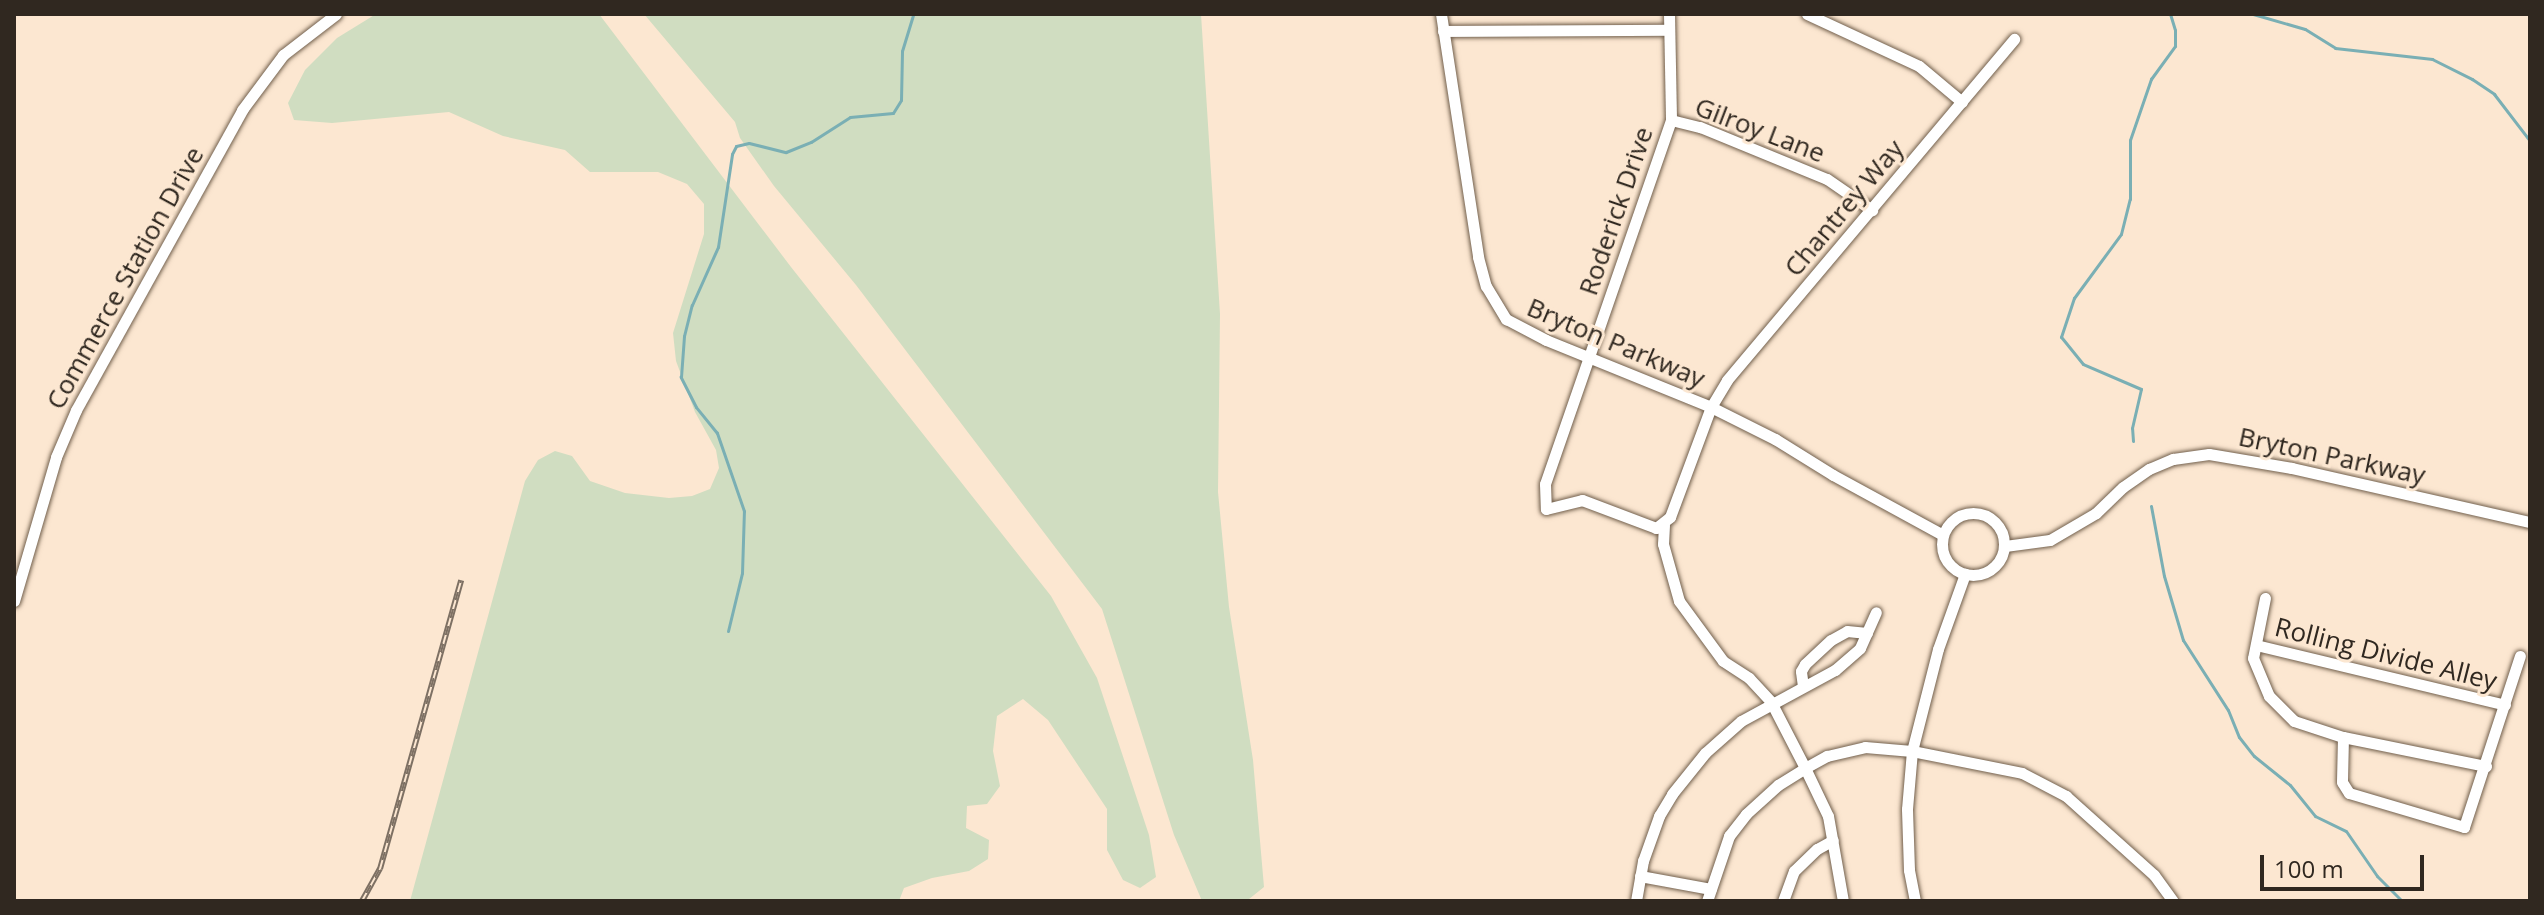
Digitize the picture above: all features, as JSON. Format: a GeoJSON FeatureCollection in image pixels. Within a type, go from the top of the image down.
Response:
{"type":"FeatureCollection","features":[{"type":"Feature","properties":{"kind":"street","name":"Commerce Station Drive"},"geometry":{"type":"LineString","coordinates":[[14,601],[56,457],[76,410],[242,110],[277,62],[303,36],[336,14]]}},
{"type":"Feature","properties":{"kind":"street","name":"Bryton Parkway"},"geometry":{"type":"LineString","coordinates":[[1441,14],[1478,257],[1486,286],[1506,319],[1546,340],[1711,407],[1943,535]]}},
{"type":"Feature","properties":{"kind":"street","name":"Roderick Drive"},"geometry":{"type":"LineString","coordinates":[[1664,525],[1649,527],[1582,500],[1546,509],[1545,484],[1671,120],[1669,14]]}},
{"type":"Feature","properties":{"kind":"street"},"geometry":{"type":"LineString","coordinates":[[1807,14],[1919,66],[1962,102]]}},
{"type":"Feature","properties":{"kind":"street"},"geometry":{"type":"LineString","coordinates":[[1443,31],[1669,30]]}},
{"type":"Feature","properties":{"kind":"street","name":"Chantrey Way"},"geometry":{"type":"LineString","coordinates":[[1664,525],[1711,407],[1727,380],[2014,39]]}},
{"type":"Feature","properties":{"kind":"street","name":"Gilroy Lane"},"geometry":{"type":"LineString","coordinates":[[1671,120],[1700,127],[1827,179],[1872,210]]}},
{"type":"Feature","properties":{"kind":"street","name":"Bryton Parkway"},"geometry":{"type":"LineString","coordinates":[[2005,546],[2050,540],[2096,513],[2149,469],[2173,459],[2209,454],[2292,468],[2530,522]]}},
{"type":"Feature","properties":{"kind":"street"},"geometry":{"type":"LineString","coordinates":[[1974,513],[1992,519],[2003,535],[2005,546],[2003,555],[1990,571],[1981,575],[1965,574],[1947,561],[1943,535],[1955,519],[1974,513]]}},
{"type":"Feature","properties":{"kind":"street"},"geometry":{"type":"LineString","coordinates":[[1664,525],[1663,544],[1679,601],[1723,661],[1749,678],[1771,702],[1828,816],[1843,901]]}},
{"type":"Feature","properties":{"kind":"street"},"geometry":{"type":"LineString","coordinates":[[1915,901],[1909,870],[1907,809],[1912,751],[1938,649],[1965,574]]}},
{"type":"Feature","properties":{"kind":"street"},"geometry":{"type":"LineString","coordinates":[[2265,598],[2253,658],[2269,696],[2294,721],[2343,737],[2486,766]]}},
{"type":"Feature","properties":{"kind":"street"},"geometry":{"type":"LineString","coordinates":[[1636,901],[1640,876],[1659,816],[1672,794],[1705,753],[1741,721],[1835,670],[1860,648],[1876,612]]}},
{"type":"Feature","properties":{"kind":"street"},"geometry":{"type":"LineString","coordinates":[[1803,686],[1801,671],[1805,664],[1831,640],[1847,631],[1867,633]]}},
{"type":"Feature","properties":{"kind":"street","name":"Rolling Divide Alley"},"geometry":{"type":"LineString","coordinates":[[2256,645],[2505,705]]}},
{"type":"Feature","properties":{"kind":"street"},"geometry":{"type":"LineString","coordinates":[[2343,737],[2342,782],[2349,793],[2464,827],[2520,656]]}},
{"type":"Feature","properties":{"kind":"street"},"geometry":{"type":"LineString","coordinates":[[1640,876],[1709,895],[1729,836],[1746,814],[1778,785],[1805,768],[1827,756],[1865,747],[1912,751],[2022,773],[2066,796],[2154,875],[2173,901]]}},
{"type":"Feature","properties":{"kind":"street"},"geometry":{"type":"LineString","coordinates":[[1783,901],[1794,871],[1817,849],[1833,840]]}},
{"type":"Feature","properties":{"kind":"green space"},"geometry":{"type":"Polygon","coordinates":[[[376,14],[599,14],[791,267],[1051,596],[1097,678],[1149,835],[1156,877],[1140,888],[1123,880],[1107,850],[1107,809],[1048,720],[1023,699],[997,716],[993,751],[1000,786],[987,804],[967,806],[966,828],[989,840],[988,859],[969,871],[932,878],[904,888],[899,901],[410,901],[525,481],[538,460],[555,451],[572,456],[590,481],[625,493],[669,498],[692,496],[710,489],[719,468],[716,450],[695,412],[676,361],[673,333],[704,234],[704,204],[687,184],[658,172],[590,172],[565,150],[503,136],[449,112],[332,123],[294,120],[288,103],[305,70],[337,38],[376,14]]]}},
{"type":"Feature","properties":{"kind":"green space"},"geometry":{"type":"Polygon","coordinates":[[[644,14],[1201,14],[1220,314],[1218,492],[1229,607],[1253,760],[1264,887],[1249,899],[1202,901],[1174,835],[1102,609],[856,285],[774,186],[740,138],[735,122],[644,14]]]}},
{"type":"Feature","properties":{"kind":"waterway"},"geometry":{"type":"LineString","coordinates":[[728,631],[742,573],[744,511],[717,433],[696,407],[681,377],[684,336],[692,305],[718,247],[732,154],[736,146],[749,143],[786,152],[811,142],[850,117],[893,113],[901,100],[902,51],[913,14]]}},
{"type":"Feature","properties":{"kind":"waterway"},"geometry":{"type":"LineString","coordinates":[[2133,441],[2132,428],[2141,389],[2083,364],[2061,337],[2074,298],[2121,234],[2130,199],[2130,140],[2151,79],[2175,46],[2175,30],[2170,14]]}},
{"type":"Feature","properties":{"kind":"waterway"},"geometry":{"type":"LineString","coordinates":[[2253,14],[2305,29],[2335,48],[2432,59],[2494,94],[2530,141]]}},
{"type":"Feature","properties":{"kind":"waterway"},"geometry":{"type":"LineString","coordinates":[[2151,506],[2164,576],[2183,640],[2228,710],[2239,737],[2254,756],[2290,785],[2315,816],[2346,831],[2377,876],[2402,901]]}},
{"type":"Feature","properties":{"kind":"railway"},"geometry":{"type":"LineString","coordinates":[[362,901],[380,869],[461,580]]}}]}
